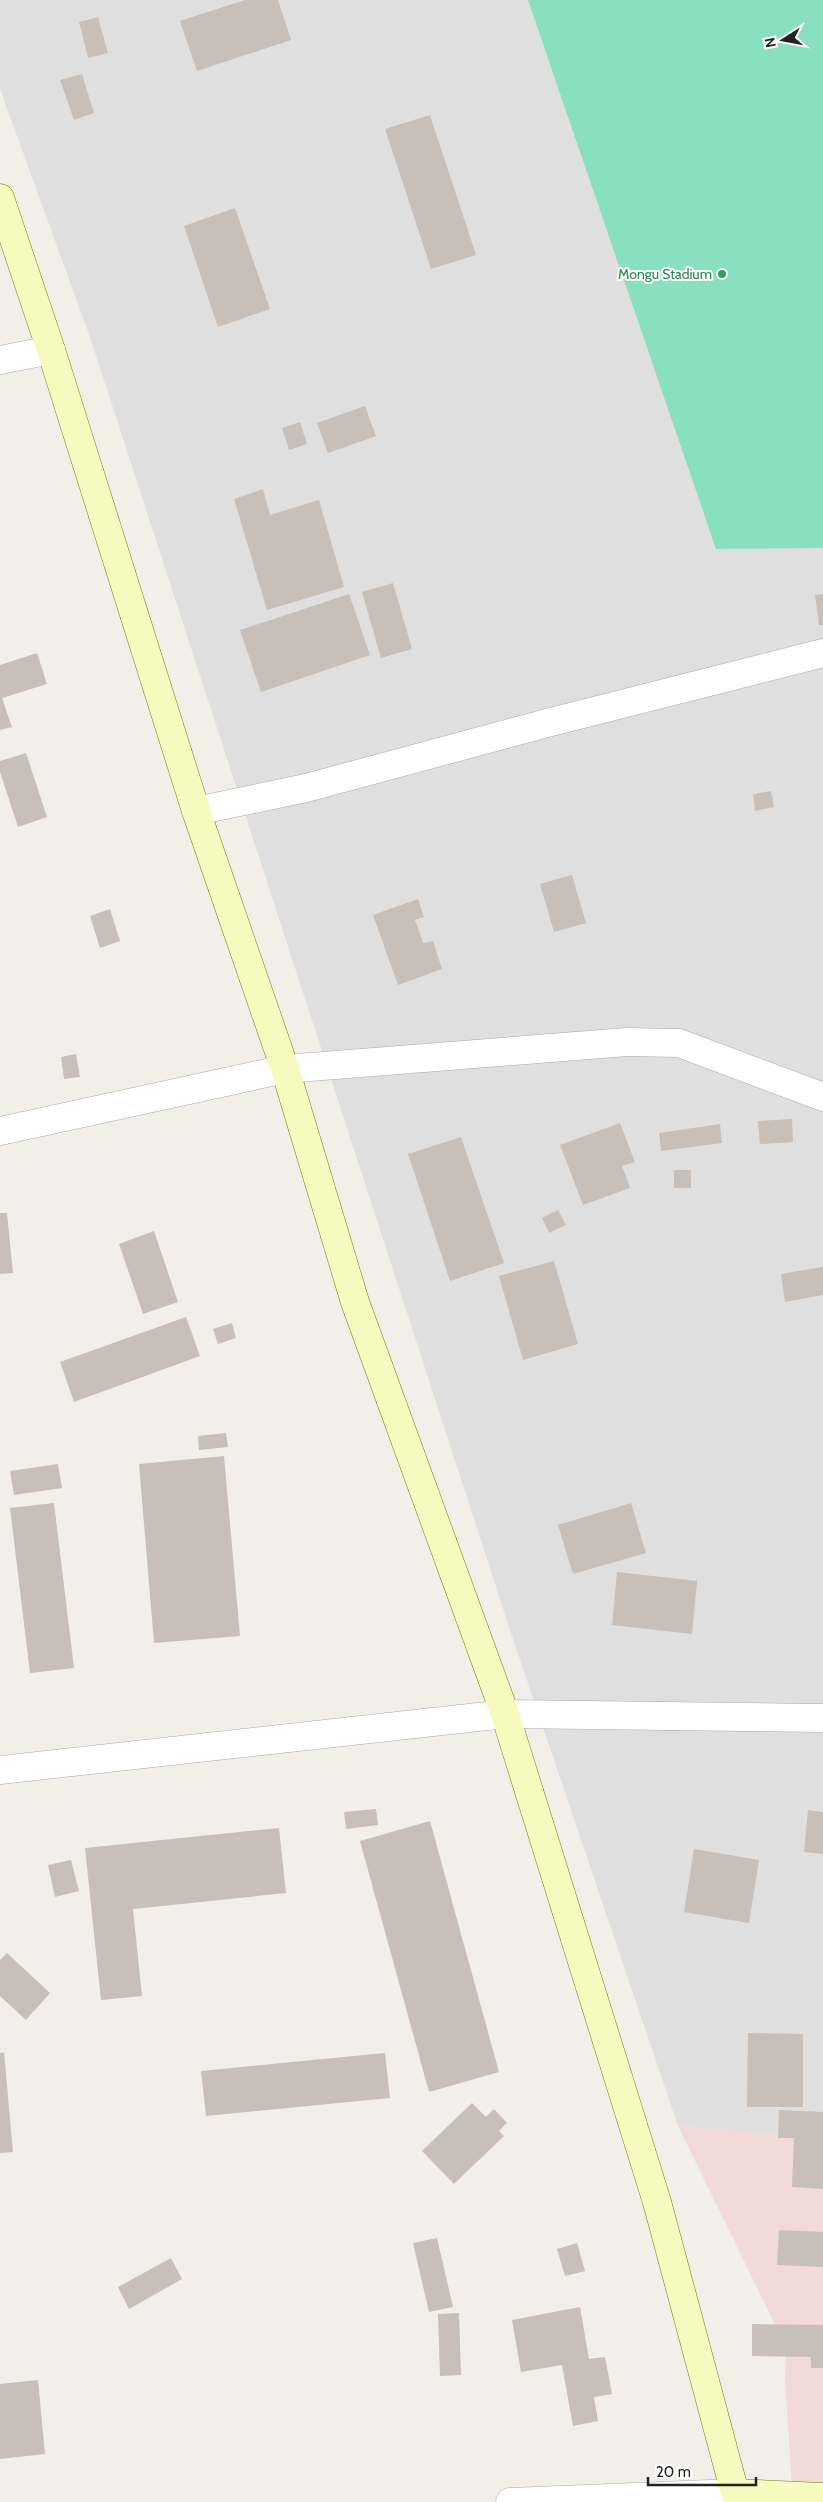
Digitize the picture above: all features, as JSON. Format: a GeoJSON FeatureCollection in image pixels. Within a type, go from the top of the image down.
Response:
{"type":"FeatureCollection","features":[{"type":"Feature","properties":{"kind":"main road"},"geometry":{"type":"LineString","coordinates":[[0,198],[52,350],[196,810],[285,1069],[354,1302],[504,1714],[657,2202],[735,2493],[823,2497]]}},
{"type":"Feature","properties":{"kind":"street"},"geometry":{"type":"LineString","coordinates":[[0,360],[52,350]]}},
{"type":"Feature","properties":{"kind":"street"},"geometry":{"type":"LineString","coordinates":[[196,810],[306,788],[551,722],[823,653]]}},
{"type":"Feature","properties":{"kind":"street"},"geometry":{"type":"LineString","coordinates":[[0,1132],[285,1069],[627,1042],[679,1043],[823,1097]]}},
{"type":"Feature","properties":{"kind":"street"},"geometry":{"type":"LineString","coordinates":[[0,1770],[504,1714],[823,1718]]}},
{"type":"Feature","properties":{"kind":"street"},"geometry":{"type":"LineString","coordinates":[[510,2502],[735,2493]]}},
{"type":"Feature","properties":{"kind":"shaded area"},"geometry":{"type":"Polygon","coordinates":[[[0,0],[823,0],[823,2138],[678,2126],[512,1636],[90,337],[0,89],[0,0]]]}},
{"type":"Feature","properties":{"kind":"shaded area"},"geometry":{"type":"Polygon","coordinates":[[[678,2126],[823,2138],[823,2502],[793,2502],[785,2379],[786,2347],[678,2126]]]}},
{"type":"Feature","properties":{"kind":"green space","name":"Mongu Stadium"},"geometry":{"type":"Polygon","coordinates":[[[528,0],[823,0],[823,548],[716,549],[528,0]]]}},
{"type":"Feature","properties":{"kind":"building"},"geometry":{"type":"Polygon","coordinates":[[[245,0],[278,0],[291,40],[197,71],[180,21],[245,0]]]}},
{"type":"Feature","properties":{"kind":"building"},"geometry":{"type":"Polygon","coordinates":[[[98,17],[108,53],[88,58],[79,22],[98,17]]]}},
{"type":"Feature","properties":{"kind":"building"},"geometry":{"type":"Polygon","coordinates":[[[82,74],[94,113],[74,120],[60,80],[82,74]]]}},
{"type":"Feature","properties":{"kind":"building"},"geometry":{"type":"Polygon","coordinates":[[[430,115],[476,255],[431,269],[385,129],[430,115]]]}},
{"type":"Feature","properties":{"kind":"building"},"geometry":{"type":"Polygon","coordinates":[[[235,208],[270,309],[218,327],[184,226],[235,208]]]}},
{"type":"Feature","properties":{"kind":"building"},"geometry":{"type":"Polygon","coordinates":[[[365,406],[376,436],[328,453],[317,423],[365,406]]]}},
{"type":"Feature","properties":{"kind":"building"},"geometry":{"type":"Polygon","coordinates":[[[300,422],[307,444],[289,450],[282,428],[300,422]]]}},
{"type":"Feature","properties":{"kind":"building"},"geometry":{"type":"Polygon","coordinates":[[[263,489],[270,515],[319,500],[344,587],[267,610],[234,499],[263,489]]]}},
{"type":"Feature","properties":{"kind":"building"},"geometry":{"type":"Polygon","coordinates":[[[393,583],[412,649],[381,658],[362,592],[393,583]]]}},
{"type":"Feature","properties":{"kind":"building"},"geometry":{"type":"Polygon","coordinates":[[[349,594],[370,655],[261,692],[240,630],[349,594]]]}},
{"type":"Feature","properties":{"kind":"building"},"geometry":{"type":"Polygon","coordinates":[[[823,594],[823,625],[819,625],[815,595],[823,594]]]}},
{"type":"Feature","properties":{"kind":"building"},"geometry":{"type":"Polygon","coordinates":[[[37,653],[47,684],[2,698],[12,727],[0,730],[0,665],[37,653]]]}},
{"type":"Feature","properties":{"kind":"building"},"geometry":{"type":"Polygon","coordinates":[[[26,753],[47,817],[18,827],[0,772],[0,761],[26,753]]]}},
{"type":"Feature","properties":{"kind":"building"},"geometry":{"type":"Polygon","coordinates":[[[771,791],[774,807],[755,811],[753,794],[771,791]]]}},
{"type":"Feature","properties":{"kind":"building"},"geometry":{"type":"Polygon","coordinates":[[[572,875],[586,923],[554,932],[540,884],[572,875]]]}},
{"type":"Feature","properties":{"kind":"building"},"geometry":{"type":"Polygon","coordinates":[[[418,899],[424,917],[415,920],[423,943],[433,941],[442,969],[398,985],[373,915],[418,899]]]}},
{"type":"Feature","properties":{"kind":"building"},"geometry":{"type":"Polygon","coordinates":[[[110,909],[120,941],[100,948],[90,916],[110,909]]]}},
{"type":"Feature","properties":{"kind":"building"},"geometry":{"type":"Polygon","coordinates":[[[76,1054],[80,1077],[64,1079],[61,1057],[76,1054]]]}},
{"type":"Feature","properties":{"kind":"building"},"geometry":{"type":"Polygon","coordinates":[[[792,1119],[793,1142],[760,1144],[758,1121],[792,1119]]]}},
{"type":"Feature","properties":{"kind":"building"},"geometry":{"type":"Polygon","coordinates":[[[620,1123],[635,1162],[622,1166],[630,1188],[583,1205],[560,1145],[620,1123]]]}},
{"type":"Feature","properties":{"kind":"building"},"geometry":{"type":"Polygon","coordinates":[[[720,1124],[722,1143],[661,1151],[659,1133],[720,1124]]]}},
{"type":"Feature","properties":{"kind":"building"},"geometry":{"type":"Polygon","coordinates":[[[461,1137],[504,1263],[450,1281],[408,1154],[461,1137]]]}},
{"type":"Feature","properties":{"kind":"building"},"geometry":{"type":"Polygon","coordinates":[[[674,1170],[691,1170],[691,1188],[674,1188],[674,1170]]]}},
{"type":"Feature","properties":{"kind":"building"},"geometry":{"type":"Polygon","coordinates":[[[558,1210],[566,1225],[549,1233],[542,1218],[558,1210]]]}},
{"type":"Feature","properties":{"kind":"building"},"geometry":{"type":"Polygon","coordinates":[[[0,1213],[7,1213],[13,1273],[0,1274],[0,1213]]]}},
{"type":"Feature","properties":{"kind":"building"},"geometry":{"type":"Polygon","coordinates":[[[154,1231],[178,1302],[143,1314],[119,1244],[154,1231]]]}},
{"type":"Feature","properties":{"kind":"building"},"geometry":{"type":"Polygon","coordinates":[[[554,1261],[578,1344],[523,1360],[499,1276],[554,1261]]]}},
{"type":"Feature","properties":{"kind":"building"},"geometry":{"type":"Polygon","coordinates":[[[823,1267],[823,1295],[785,1302],[781,1274],[823,1267]]]}},
{"type":"Feature","properties":{"kind":"building"},"geometry":{"type":"Polygon","coordinates":[[[186,1317],[200,1356],[74,1402],[60,1362],[186,1317]]]}},
{"type":"Feature","properties":{"kind":"building"},"geometry":{"type":"Polygon","coordinates":[[[232,1323],[236,1338],[218,1344],[213,1329],[232,1323]]]}},
{"type":"Feature","properties":{"kind":"building"},"geometry":{"type":"Polygon","coordinates":[[[226,1433],[228,1447],[199,1450],[198,1436],[226,1433]]]}},
{"type":"Feature","properties":{"kind":"building"},"geometry":{"type":"Polygon","coordinates":[[[224,1456],[240,1636],[154,1643],[139,1464],[224,1456]]]}},
{"type":"Feature","properties":{"kind":"building"},"geometry":{"type":"Polygon","coordinates":[[[58,1464],[62,1488],[14,1495],[10,1471],[58,1464]]]}},
{"type":"Feature","properties":{"kind":"building"},"geometry":{"type":"Polygon","coordinates":[[[54,1503],[74,1668],[30,1673],[10,1508],[54,1503]]]}},
{"type":"Feature","properties":{"kind":"building"},"geometry":{"type":"Polygon","coordinates":[[[631,1503],[646,1553],[573,1574],[558,1525],[631,1503]]]}},
{"type":"Feature","properties":{"kind":"building"},"geometry":{"type":"Polygon","coordinates":[[[617,1572],[697,1581],[692,1634],[612,1625],[617,1572]]]}},
{"type":"Feature","properties":{"kind":"building"},"geometry":{"type":"Polygon","coordinates":[[[376,1809],[378,1825],[346,1829],[344,1812],[376,1809]]]}},
{"type":"Feature","properties":{"kind":"building"},"geometry":{"type":"Polygon","coordinates":[[[808,1810],[823,1812],[823,1854],[804,1852],[808,1810]]]}},
{"type":"Feature","properties":{"kind":"building"},"geometry":{"type":"Polygon","coordinates":[[[430,1821],[499,2072],[429,2092],[360,1841],[430,1821]]]}},
{"type":"Feature","properties":{"kind":"building"},"geometry":{"type":"Polygon","coordinates":[[[279,1828],[286,1893],[133,1909],[142,1996],[101,2000],[85,1848],[279,1828]]]}},
{"type":"Feature","properties":{"kind":"building"},"geometry":{"type":"Polygon","coordinates":[[[694,1849],[759,1860],[749,1923],[684,1912],[694,1849]]]}},
{"type":"Feature","properties":{"kind":"building"},"geometry":{"type":"Polygon","coordinates":[[[71,1860],[79,1891],[55,1897],[48,1865],[71,1860]]]}},
{"type":"Feature","properties":{"kind":"building"},"geometry":{"type":"Polygon","coordinates":[[[7,1953],[50,1993],[26,2020],[0,1996],[0,1960],[7,1953]]]}},
{"type":"Feature","properties":{"kind":"building"},"geometry":{"type":"Polygon","coordinates":[[[748,2033],[803,2034],[803,2107],[747,2107],[748,2033]]]}},
{"type":"Feature","properties":{"kind":"building"},"geometry":{"type":"Polygon","coordinates":[[[4,2052],[13,2152],[0,2153],[0,2053],[4,2052]]]}},
{"type":"Feature","properties":{"kind":"building"},"geometry":{"type":"Polygon","coordinates":[[[385,2053],[390,2098],[206,2116],[201,2071],[385,2053]]]}},
{"type":"Feature","properties":{"kind":"building"},"geometry":{"type":"Polygon","coordinates":[[[472,2103],[486,2117],[494,2109],[507,2123],[499,2131],[504,2136],[454,2184],[422,2151],[472,2103]]]}},
{"type":"Feature","properties":{"kind":"building"},"geometry":{"type":"Polygon","coordinates":[[[779,2110],[823,2112],[823,2189],[792,2187],[794,2138],[778,2138],[779,2110]]]}},
{"type":"Feature","properties":{"kind":"building"},"geometry":{"type":"Polygon","coordinates":[[[779,2230],[823,2232],[823,2267],[777,2265],[779,2230]]]}},
{"type":"Feature","properties":{"kind":"building"},"geometry":{"type":"Polygon","coordinates":[[[437,2238],[453,2307],[429,2312],[413,2243],[437,2238]]]}},
{"type":"Feature","properties":{"kind":"building"},"geometry":{"type":"Polygon","coordinates":[[[577,2243],[585,2271],[565,2276],[557,2249],[577,2243]]]}},
{"type":"Feature","properties":{"kind":"building"},"geometry":{"type":"Polygon","coordinates":[[[171,2258],[182,2279],[129,2309],[118,2287],[171,2258]]]}},
{"type":"Feature","properties":{"kind":"building"},"geometry":{"type":"Polygon","coordinates":[[[580,2307],[589,2359],[605,2357],[612,2394],[594,2397],[598,2421],[573,2426],[562,2365],[521,2372],[512,2320],[580,2307]]]}},
{"type":"Feature","properties":{"kind":"building"},"geometry":{"type":"Polygon","coordinates":[[[459,2313],[461,2375],[440,2376],[438,2314],[459,2313]]]}},
{"type":"Feature","properties":{"kind":"building"},"geometry":{"type":"Polygon","coordinates":[[[752,2324],[823,2325],[823,2368],[811,2368],[811,2357],[752,2356],[752,2324]]]}},
{"type":"Feature","properties":{"kind":"building"},"geometry":{"type":"Polygon","coordinates":[[[38,2380],[45,2454],[0,2459],[0,2384],[38,2380]]]}},
{"type":"Feature","properties":{"kind":"place","name":"Mongu Stadium"},"geometry":{"type":"Point","coordinates":[722,274]}}]}
